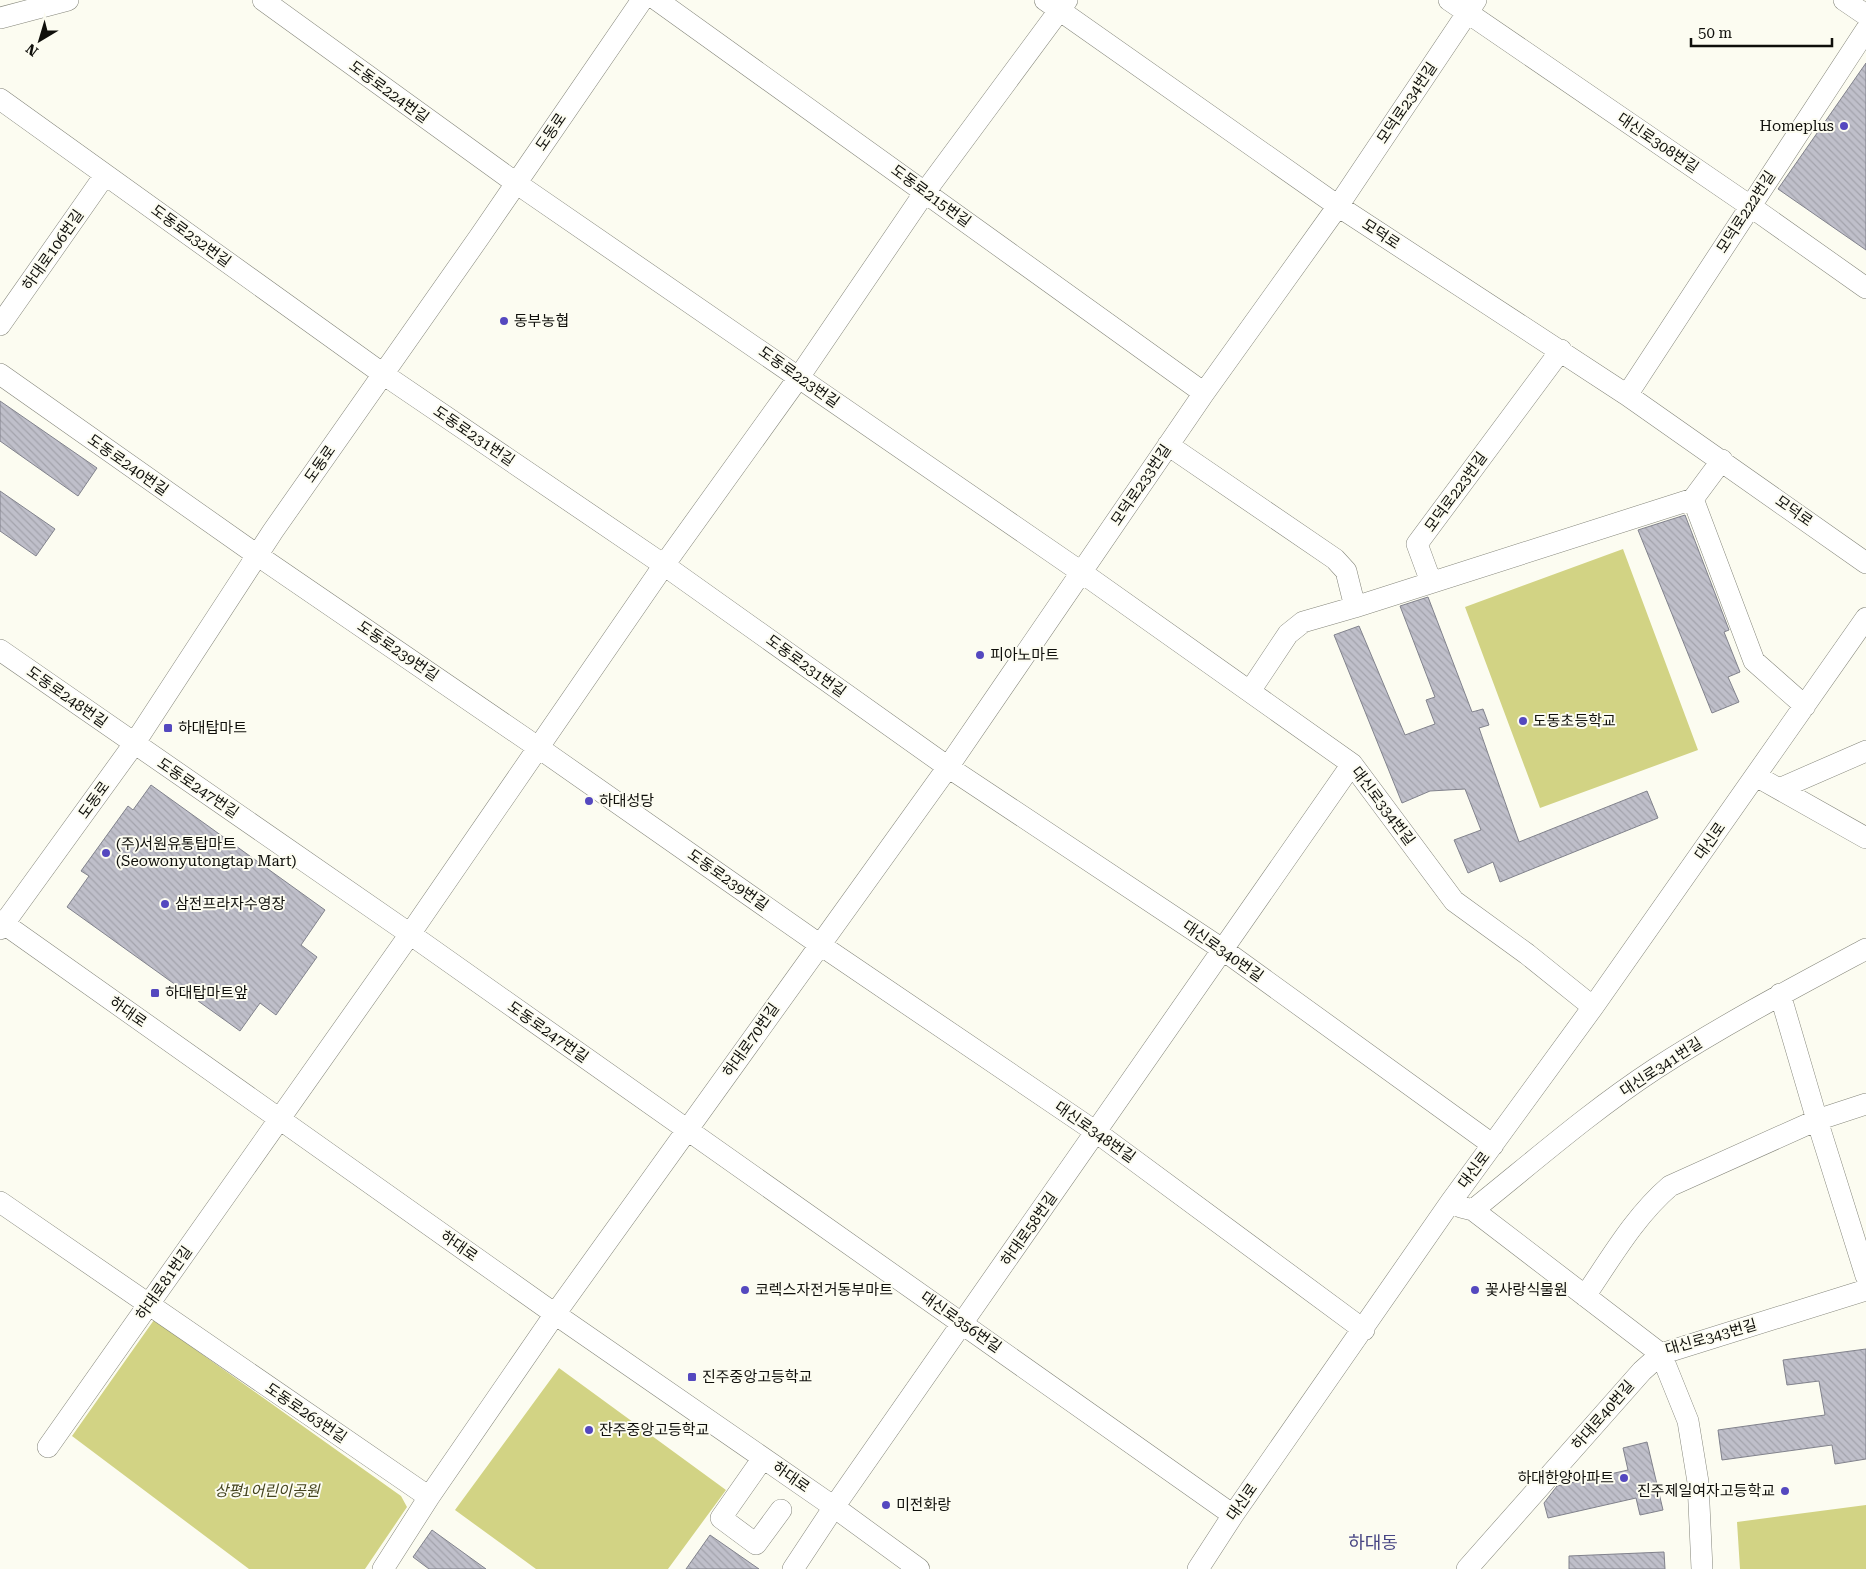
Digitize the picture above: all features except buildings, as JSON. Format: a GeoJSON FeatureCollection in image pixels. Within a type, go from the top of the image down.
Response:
{"type":"FeatureCollection","features":[{"type":"Feature","properties":{"kind":"street"},"geometry":{"type":"LineString","coordinates":[[0,18],[68,0]]}},
{"type":"Feature","properties":{"kind":"street","name":"도동로224번길"},"geometry":{"type":"LineString","coordinates":[[263,0],[516,183]]}},
{"type":"Feature","properties":{"kind":"street","name":"도동로"},"geometry":{"type":"LineString","coordinates":[[1,924],[134,744],[257,555],[642,0]]}},
{"type":"Feature","properties":{"kind":"street","name":"도동로215번길"},"geometry":{"type":"LineString","coordinates":[[657,0],[1204,393]]}},
{"type":"Feature","properties":{"kind":"street","name":"대신로308번길"},"geometry":{"type":"LineString","coordinates":[[1449,0],[1472,6],[1866,288]]}},
{"type":"Feature","properties":{"kind":"street"},"geometry":{"type":"LineString","coordinates":[[1844,0],[1866,15]]}},
{"type":"Feature","properties":{"kind":"street"},"geometry":{"type":"LineString","coordinates":[[279,1120],[410,934],[664,565],[799,378],[1058,4]]}},
{"type":"Feature","properties":{"kind":"street","name":"모덕로"},"geometry":{"type":"LineString","coordinates":[[1058,4],[1338,206],[1627,394],[1866,563]]}},
{"type":"Feature","properties":{"kind":"street","name":"모덕로234번길"},"geometry":{"type":"LineString","coordinates":[[1338,206],[1472,6]]}},
{"type":"Feature","properties":{"kind":"street","name":"모덕로222번길"},"geometry":{"type":"LineString","coordinates":[[1627,394],[1866,30]]}},
{"type":"Feature","properties":{"kind":"street","name":"도동로232번길"},"geometry":{"type":"LineString","coordinates":[[0,98],[383,374]]}},
{"type":"Feature","properties":{"kind":"street","name":"하대로106번길"},"geometry":{"type":"LineString","coordinates":[[0,325],[105,175]]}},
{"type":"Feature","properties":{"kind":"street","name":"도동로223번길"},"geometry":{"type":"LineString","coordinates":[[516,183],[1081,572]]}},
{"type":"Feature","properties":{"kind":"street","name":"모덕로233번길"},"geometry":{"type":"LineString","coordinates":[[948,767],[1204,393],[1338,206]]}},
{"type":"Feature","properties":{"kind":"street","name":"모덕로223번길"},"geometry":{"type":"LineString","coordinates":[[1431,582],[1417,544],[1561,350]]}},
{"type":"Feature","properties":{"kind":"street","name":"도동로240번길"},"geometry":{"type":"LineString","coordinates":[[0,374],[257,555]]}},
{"type":"Feature","properties":{"kind":"street","name":"도동로231번길"},"geometry":{"type":"LineString","coordinates":[[383,374],[664,565],[948,767]]}},
{"type":"Feature","properties":{"kind":"street"},"geometry":{"type":"LineString","coordinates":[[1168,445],[1335,559],[1346,571],[1355,607]]}},
{"type":"Feature","properties":{"kind":"street"},"geometry":{"type":"LineString","coordinates":[[1250,691],[1288,634],[1303,622],[1693,499],[1722,460]]}},
{"type":"Feature","properties":{"kind":"street"},"geometry":{"type":"LineString","coordinates":[[1693,499],[1754,661],[1805,706]]}},
{"type":"Feature","properties":{"kind":"street","name":"도동로239번길"},"geometry":{"type":"LineString","coordinates":[[257,555],[539,748],[819,944]]}},
{"type":"Feature","properties":{"kind":"street","name":"대신로334번길"},"geometry":{"type":"LineString","coordinates":[[1081,572],[1352,764],[1454,901],[1528,954],[1593,1007]]}},
{"type":"Feature","properties":{"kind":"street","name":"대신로"},"geometry":{"type":"LineString","coordinates":[[1198,1569],[1233,1515],[1364,1330],[1450,1204],[1593,1007],[1866,618]]}},
{"type":"Feature","properties":{"kind":"street","name":"도동로248번길"},"geometry":{"type":"LineString","coordinates":[[0,650],[134,744]]}},
{"type":"Feature","properties":{"kind":"street","name":"도동로247번길"},"geometry":{"type":"LineString","coordinates":[[134,744],[410,934],[687,1130]]}},
{"type":"Feature","properties":{"kind":"street"},"geometry":{"type":"LineString","coordinates":[[1779,790],[1866,751]]}},
{"type":"Feature","properties":{"kind":"street","name":"하대로58번길"},"geometry":{"type":"LineString","coordinates":[[793,1569],[834,1507],[1352,764]]}},
{"type":"Feature","properties":{"kind":"street","name":"하대로70번길"},"geometry":{"type":"LineString","coordinates":[[555,1314],[948,767]]}},
{"type":"Feature","properties":{"kind":"street","name":"대신로340번길"},"geometry":{"type":"LineString","coordinates":[[948,767],[1222,949],[1493,1146]]}},
{"type":"Feature","properties":{"kind":"street"},"geometry":{"type":"LineString","coordinates":[[1756,776],[1866,838]]}},
{"type":"Feature","properties":{"kind":"street","name":"하대로"},"geometry":{"type":"LineString","coordinates":[[1,924],[555,1314],[834,1507],[919,1569]]}},
{"type":"Feature","properties":{"kind":"street","name":"대신로348번길"},"geometry":{"type":"LineString","coordinates":[[819,944],[1096,1132],[1364,1330]]}},
{"type":"Feature","properties":{"kind":"street","name":"대신로341번길"},"geometry":{"type":"LineString","coordinates":[[1473,1210],[1596,1111],[1648,1074],[1780,994],[1866,949]]}},
{"type":"Feature","properties":{"kind":"street"},"geometry":{"type":"LineString","coordinates":[[1780,994],[1816,1120],[1866,1276]]}},
{"type":"Feature","properties":{"kind":"street"},"geometry":{"type":"LineString","coordinates":[[1584,1296],[1638,1218],[1653,1200],[1670,1186],[1816,1120],[1866,1104]]}},
{"type":"Feature","properties":{"kind":"street","name":"하대로81번길"},"geometry":{"type":"LineString","coordinates":[[48,1447],[279,1120]]}},
{"type":"Feature","properties":{"kind":"street","name":"대신로356번길"},"geometry":{"type":"LineString","coordinates":[[687,1130],[1233,1515]]}},
{"type":"Feature","properties":{"kind":"street","name":"도동로263번길"},"geometry":{"type":"LineString","coordinates":[[0,1202],[428,1497]]}},
{"type":"Feature","properties":{"kind":"street","name":"대신로343번길"},"geometry":{"type":"LineString","coordinates":[[1450,1204],[1473,1210],[1661,1354],[1866,1290]]}},
{"type":"Feature","properties":{"kind":"street"},"geometry":{"type":"LineString","coordinates":[[383,1569],[428,1497],[555,1314]]}},
{"type":"Feature","properties":{"kind":"street"},"geometry":{"type":"LineString","coordinates":[[1661,1354],[1688,1421],[1698,1482],[1702,1569]]}},
{"type":"Feature","properties":{"kind":"street","name":"하대로40번길"},"geometry":{"type":"LineString","coordinates":[[1468,1569],[1642,1371],[1661,1354]]}},
{"type":"Feature","properties":{"kind":"street"},"geometry":{"type":"LineString","coordinates":[[763,1458],[721,1518],[756,1544],[781,1510]]}},
{"type":"Feature","properties":{"kind":"green space"},"geometry":{"type":"Polygon","coordinates":[[[1623,549],[1698,750],[1540,808],[1465,607],[1623,549]]]}},
{"type":"Feature","properties":{"kind":"green space","name":"상평1어린이공원"},"geometry":{"type":"Polygon","coordinates":[[[154,1320],[401,1496],[407,1507],[365,1569],[249,1569],[72,1436],[154,1320]]]}},
{"type":"Feature","properties":{"kind":"green space","name":"잔주중앙고등학교"},"geometry":{"type":"Polygon","coordinates":[[[559,1368],[726,1490],[668,1569],[536,1569],[455,1510],[559,1368]]]}},
{"type":"Feature","properties":{"kind":"green space"},"geometry":{"type":"Polygon","coordinates":[[[1866,1505],[1866,1569],[1740,1569],[1737,1522],[1866,1505]]]}},
{"type":"Feature","properties":{"kind":"place","name":"Homeplus"},"geometry":{"type":"Point","coordinates":[1844,126]}},
{"type":"Feature","properties":{"kind":"place","name":"동부농협"},"geometry":{"type":"Point","coordinates":[504,321]}},
{"type":"Feature","properties":{"kind":"place","name":"피아노마트"},"geometry":{"type":"Point","coordinates":[980,655]}},
{"type":"Feature","properties":{"kind":"place","name":"도동초등학교"},"geometry":{"type":"Point","coordinates":[1523,721]}},
{"type":"Feature","properties":{"kind":"place","name":"하대탑마트"},"geometry":{"type":"Point","coordinates":[168,728]}},
{"type":"Feature","properties":{"kind":"place","name":"하대성당"},"geometry":{"type":"Point","coordinates":[589,801]}},
{"type":"Feature","properties":{"kind":"place","name":"(주)서원유통탑마트 (Seowonyutongtap Mart)"},"geometry":{"type":"Point","coordinates":[106,853]}},
{"type":"Feature","properties":{"kind":"place","name":"삼전프라자수영장"},"geometry":{"type":"Point","coordinates":[165,904]}},
{"type":"Feature","properties":{"kind":"place","name":"하대탑마트앞"},"geometry":{"type":"Point","coordinates":[155,993]}},
{"type":"Feature","properties":{"kind":"place","name":"코렉스자전거동부마트"},"geometry":{"type":"Point","coordinates":[745,1290]}},
{"type":"Feature","properties":{"kind":"place","name":"꽃사랑식물원"},"geometry":{"type":"Point","coordinates":[1475,1290]}},
{"type":"Feature","properties":{"kind":"place","name":"진주중앙고등학교"},"geometry":{"type":"Point","coordinates":[692,1377]}},
{"type":"Feature","properties":{"kind":"place","name":"잔주중앙고등학교"},"geometry":{"type":"Point","coordinates":[589,1430]}},
{"type":"Feature","properties":{"kind":"place","name":"하대한양아파트"},"geometry":{"type":"Point","coordinates":[1624,1478]}},
{"type":"Feature","properties":{"kind":"place","name":"진주제일여자고등학교"},"geometry":{"type":"Point","coordinates":[1785,1491]}},
{"type":"Feature","properties":{"kind":"place","name":"미전화랑"},"geometry":{"type":"Point","coordinates":[886,1505]}},
{"type":"Feature","properties":{"kind":"district","name":"하대동"},"geometry":{"type":"Point","coordinates":[1373,1542]}}]}
